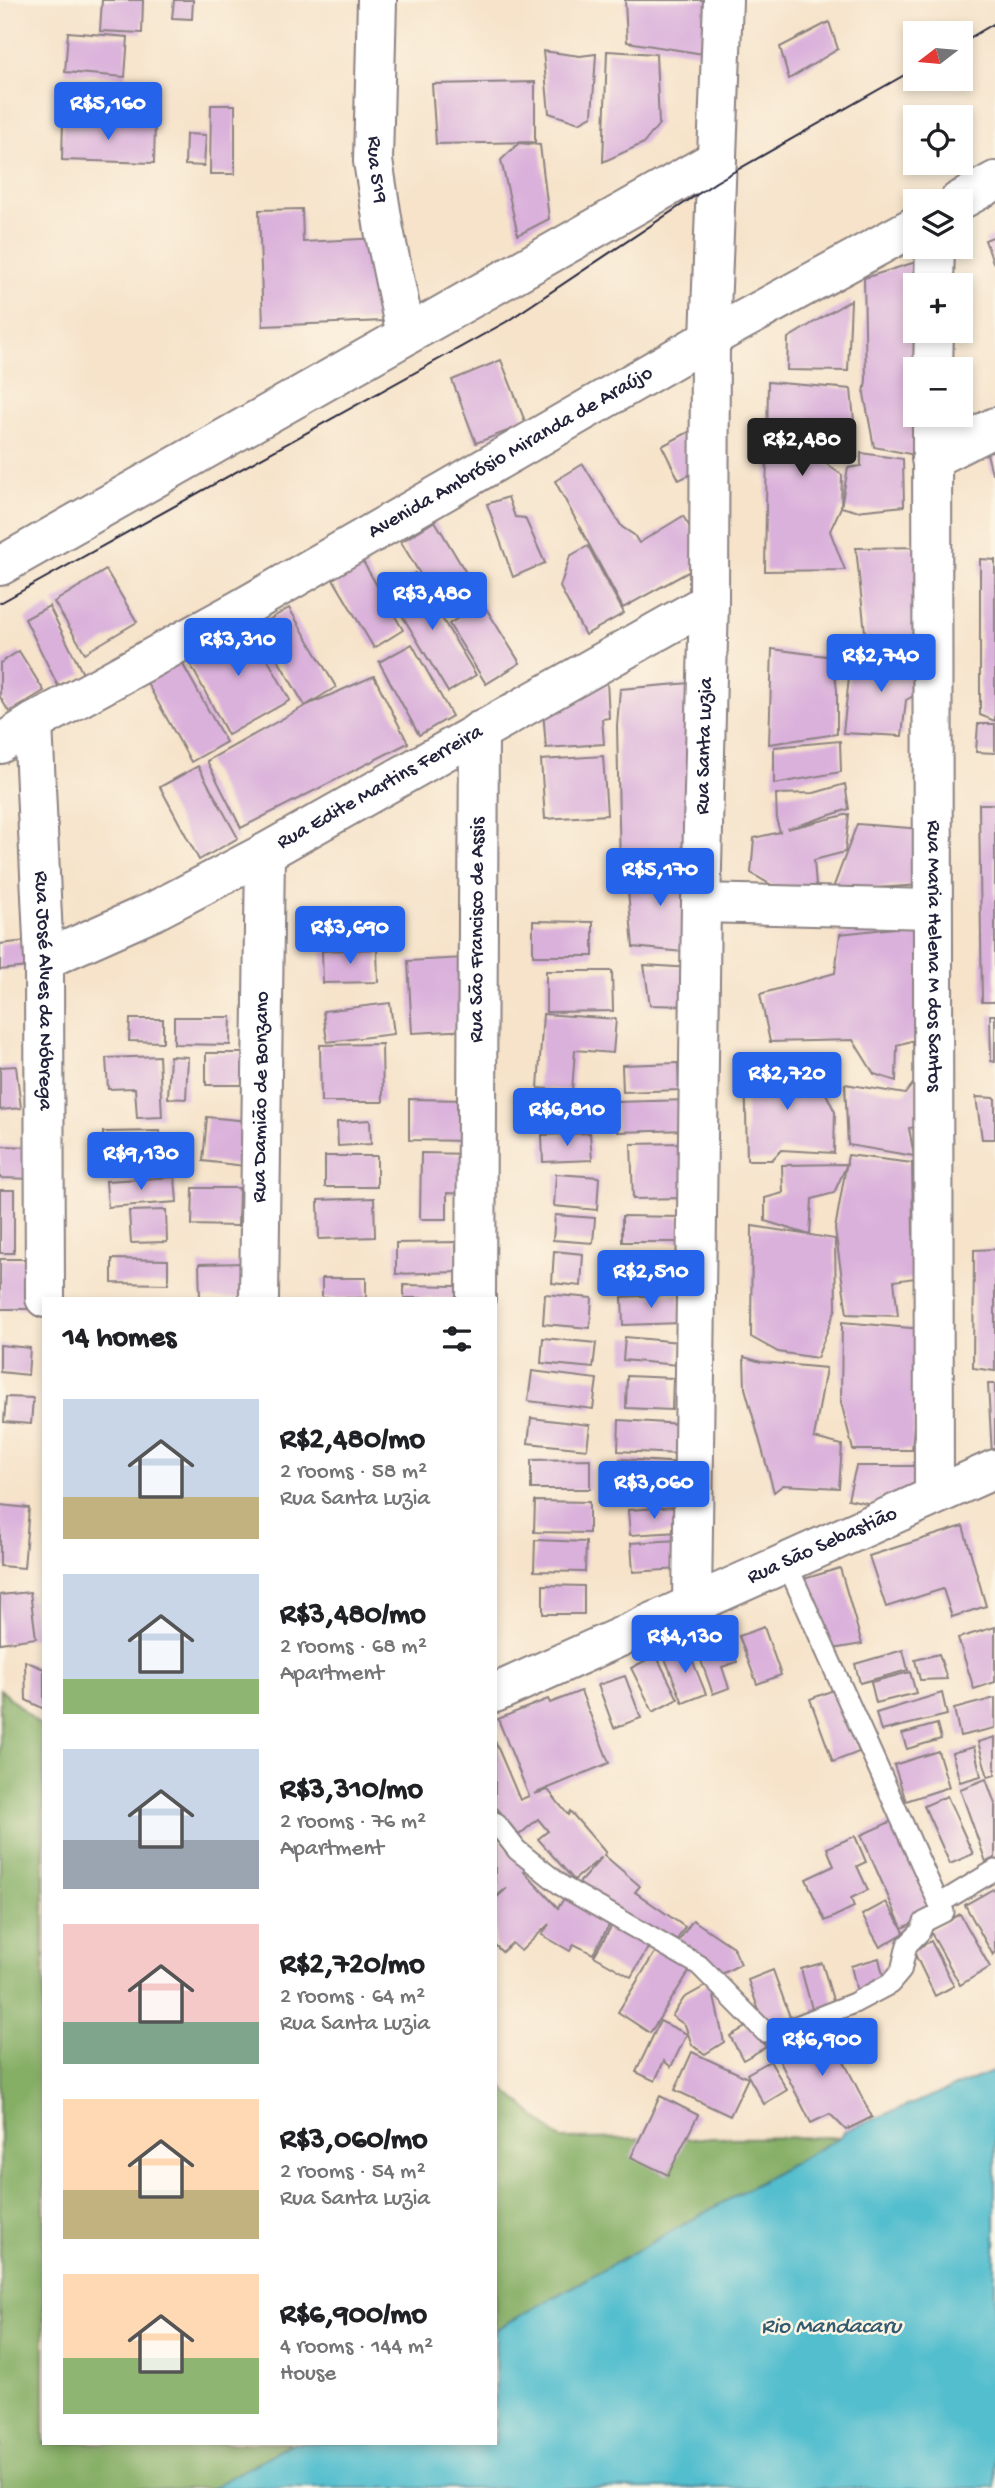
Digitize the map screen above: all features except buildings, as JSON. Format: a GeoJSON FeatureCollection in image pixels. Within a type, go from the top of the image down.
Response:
{"type":"FeatureCollection","features":[{"type":"Feature","properties":{"kind":"street","name":"Rua 519"},"geometry":{"type":"LineString","coordinates":[[377,0],[373,161],[406,335]]}},
{"type":"Feature","properties":{"kind":"street","name":"Rua Santa Luzia"},"geometry":{"type":"LineString","coordinates":[[692,1605],[701,902],[709,602],[710,338],[723,0]]}},
{"type":"Feature","properties":{"kind":"street"},"geometry":{"type":"LineString","coordinates":[[0,566],[406,335],[716,170]]}},
{"type":"Feature","properties":{"kind":"street"},"geometry":{"type":"LineString","coordinates":[[973,193],[995,181]]}},
{"type":"Feature","properties":{"kind":"street","name":"Avenida Ambrósio Miranda de Araújo"},"geometry":{"type":"LineString","coordinates":[[0,744],[33,723],[239,610],[710,338],[903,233]]}},
{"type":"Feature","properties":{"kind":"street","name":"Rua Maria Helena M dos Santos"},"geometry":{"type":"LineString","coordinates":[[932,427],[934,1495]]}},
{"type":"Feature","properties":{"kind":"street"},"geometry":{"type":"LineString","coordinates":[[931,459],[995,427]]}},
{"type":"Feature","properties":{"kind":"street","name":"Rua Edite Martins Ferreira"},"geometry":{"type":"LineString","coordinates":[[44,960],[154,911],[265,853],[709,602]]}},
{"type":"Feature","properties":{"kind":"street","name":"Rua José Alves da Nóbrega"},"geometry":{"type":"LineString","coordinates":[[33,723],[44,960],[45,1297]]}},
{"type":"Feature","properties":{"kind":"street","name":"Rua São Francisco de Assis"},"geometry":{"type":"LineString","coordinates":[[476,1297],[479,731]]}},
{"type":"Feature","properties":{"kind":"street","name":"Rua Damião de Bonzano"},"geometry":{"type":"LineString","coordinates":[[260,1297],[265,853]]}},
{"type":"Feature","properties":{"kind":"street"},"geometry":{"type":"LineString","coordinates":[[701,902],[932,909]]}},
{"type":"Feature","properties":{"kind":"street","name":"Rua São Sebastião"},"geometry":{"type":"LineString","coordinates":[[497,1692],[995,1469]]}},
{"type":"Feature","properties":{"kind":"lane"},"geometry":{"type":"LineString","coordinates":[[497,1825],[517,1850],[562,1886],[699,1965],[765,2032],[784,2031],[854,2003],[890,1983],[901,1971],[907,1945],[920,1932],[924,1922],[944,1912],[786,1562]]}},
{"type":"Feature","properties":{"kind":"lane"},"geometry":{"type":"LineString","coordinates":[[939,1904],[995,1870]]}},
{"type":"Feature","properties":{"kind":"green space"},"geometry":{"type":"Polygon","coordinates":[[[0,1689],[42,1727],[42,2445],[288,2445],[212,2488],[0,2488],[0,1689]]]}},
{"type":"Feature","properties":{"kind":"green space"},"geometry":{"type":"Polygon","coordinates":[[[497,2083],[561,2139],[840,2137],[497,2329],[497,2083]]]}},
{"type":"Feature","properties":{"kind":"water","name":"Rio Mandacaru"},"geometry":{"type":"Polygon","coordinates":[[[995,2071],[995,2488],[212,2488],[288,2445],[497,2445],[497,2329],[840,2137],[846,2130],[995,2071]]]}},
{"type":"Feature","properties":{"kind":"tram line"},"geometry":{"type":"LineString","coordinates":[[973,36],[995,23]]}},
{"type":"Feature","properties":{"kind":"tram line"},"geometry":{"type":"LineString","coordinates":[[0,603],[506,322],[716,182],[903,76]]}}]}
